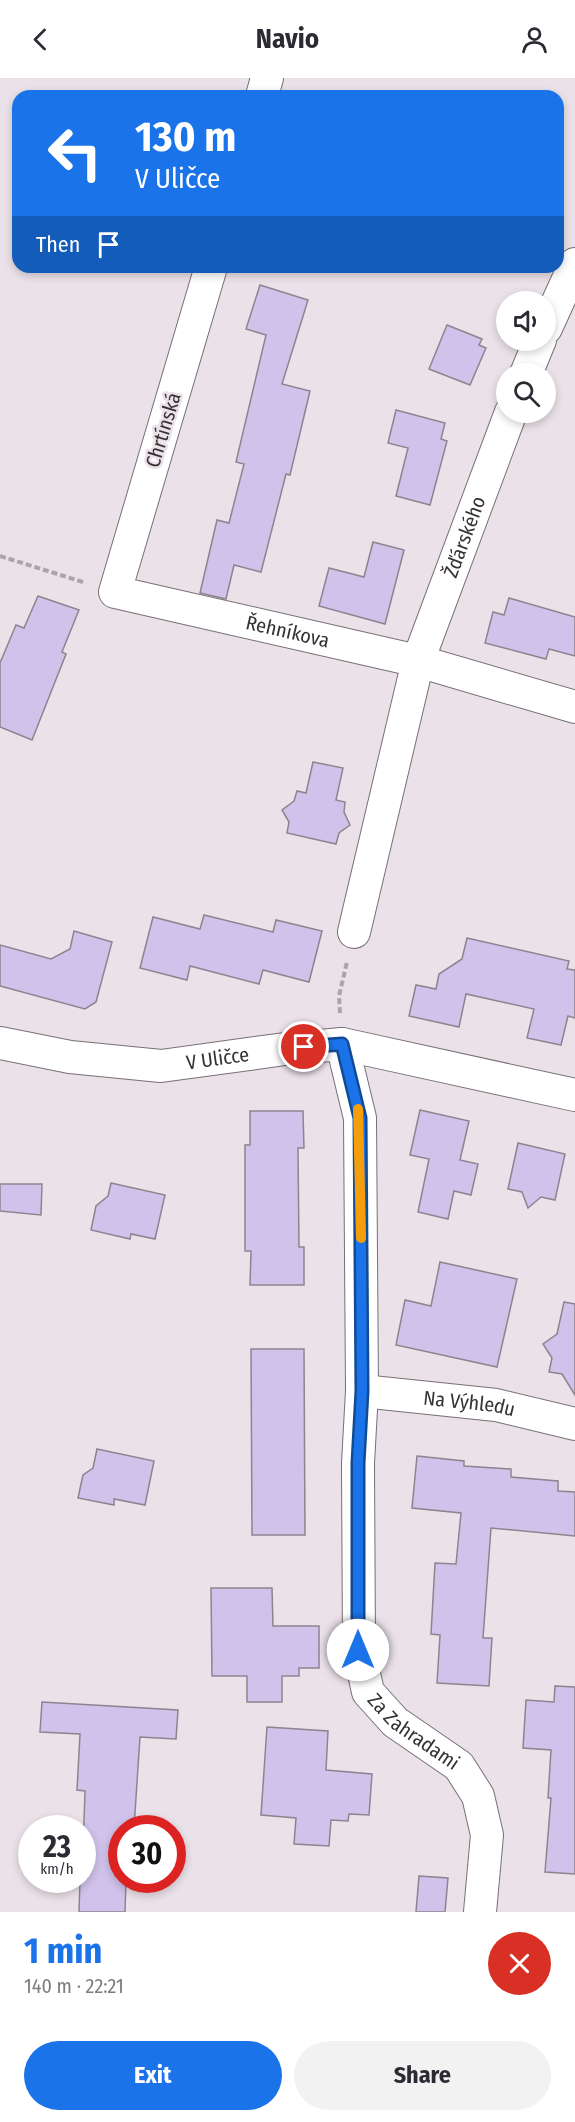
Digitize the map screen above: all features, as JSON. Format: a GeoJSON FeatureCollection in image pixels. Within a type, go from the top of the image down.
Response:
{"type":"FeatureCollection","features":[{"type":"Feature","properties":{"kind":"street"},"geometry":{"type":"LineString","coordinates":[[556,306],[575,264]]}},
{"type":"Feature","properties":{"kind":"street","name":"Chrtínská"},"geometry":{"type":"LineString","coordinates":[[115,592],[209,273]]}},
{"type":"Feature","properties":{"kind":"street","name":"Žďárského"},"geometry":{"type":"LineString","coordinates":[[354,932],[418,661],[507,423]]}},
{"type":"Feature","properties":{"kind":"street","name":"Řehníkova"},"geometry":{"type":"LineString","coordinates":[[115,592],[418,661],[575,707]]}},
{"type":"Feature","properties":{"kind":"street","name":"V Uličce"},"geometry":{"type":"LineString","coordinates":[[0,1043],[70,1057],[161,1066],[285,1049],[342,1044],[575,1095]]}},
{"type":"Feature","properties":{"kind":"street","name":"Za Zahradami"},"geometry":{"type":"LineString","coordinates":[[342,1044],[360,1118],[362,1391],[358,1463],[358,1650],[368,1692],[394,1722],[459,1766],[478,1796],[487,1835],[480,1912]]}},
{"type":"Feature","properties":{"kind":"street","name":"Na Výhledu"},"geometry":{"type":"LineString","coordinates":[[362,1391],[495,1404],[575,1424]]}},
{"type":"Feature","properties":{"kind":"path"},"geometry":{"type":"LineString","coordinates":[[0,556],[115,592]]}},
{"type":"Feature","properties":{"kind":"path"},"geometry":{"type":"LineString","coordinates":[[342,1044],[339,996],[354,932]]}},
{"type":"Feature","properties":{"kind":"building"},"geometry":{"type":"Polygon","coordinates":[[[260,285],[308,300],[282,384],[310,391],[290,475],[286,474],[261,572],[234,565],[226,599],[200,593],[217,520],[229,523],[244,464],[236,462],[266,335],[246,329],[260,285]]]}},
{"type":"Feature","properties":{"kind":"building"},"geometry":{"type":"Polygon","coordinates":[[[447,325],[482,339],[479,345],[486,348],[470,385],[429,369],[447,325]]]}},
{"type":"Feature","properties":{"kind":"building"},"geometry":{"type":"Polygon","coordinates":[[[396,410],[445,423],[441,439],[447,441],[430,505],[396,496],[408,448],[388,443],[396,410]]]}},
{"type":"Feature","properties":{"kind":"building"},"geometry":{"type":"Polygon","coordinates":[[[373,542],[404,550],[385,624],[319,606],[329,568],[364,577],[373,542]]]}},
{"type":"Feature","properties":{"kind":"building"},"geometry":{"type":"Polygon","coordinates":[[[38,596],[79,610],[62,652],[66,654],[32,740],[0,727],[0,663],[16,625],[24,628],[38,596]]]}},
{"type":"Feature","properties":{"kind":"building"},"geometry":{"type":"Polygon","coordinates":[[[509,598],[575,617],[575,656],[549,649],[546,659],[485,643],[493,612],[504,615],[509,598]]]}},
{"type":"Feature","properties":{"kind":"building"},"geometry":{"type":"Polygon","coordinates":[[[313,762],[343,768],[336,800],[345,802],[344,812],[350,825],[339,833],[336,844],[287,833],[289,822],[282,810],[294,801],[297,791],[306,793],[313,762]]]}},
{"type":"Feature","properties":{"kind":"building"},"geometry":{"type":"Polygon","coordinates":[[[204,915],[273,932],[276,920],[322,931],[309,982],[263,970],[259,984],[190,966],[187,980],[140,968],[153,917],[200,929],[204,915]]]}},
{"type":"Feature","properties":{"kind":"building"},"geometry":{"type":"Polygon","coordinates":[[[74,931],[112,942],[96,1002],[85,1009],[0,986],[0,945],[51,959],[70,949],[74,931]]]}},
{"type":"Feature","properties":{"kind":"building"},"geometry":{"type":"Polygon","coordinates":[[[467,938],[569,961],[567,969],[575,970],[575,1018],[568,1016],[561,1045],[527,1038],[534,1009],[466,994],[459,1027],[409,1016],[416,985],[436,989],[439,974],[462,959],[467,938]]]}},
{"type":"Feature","properties":{"kind":"building"},"geometry":{"type":"Polygon","coordinates":[[[420,1110],[469,1121],[460,1160],[478,1164],[471,1195],[454,1191],[448,1219],[418,1212],[429,1159],[410,1155],[420,1110]]]}},
{"type":"Feature","properties":{"kind":"building"},"geometry":{"type":"Polygon","coordinates":[[[250,1111],[303,1111],[304,1148],[298,1148],[299,1247],[304,1247],[304,1285],[250,1285],[251,1251],[245,1251],[245,1145],[250,1145],[250,1111]]]}},
{"type":"Feature","properties":{"kind":"building"},"geometry":{"type":"Polygon","coordinates":[[[518,1143],[565,1154],[555,1200],[541,1197],[528,1208],[522,1192],[508,1189],[518,1143]]]}},
{"type":"Feature","properties":{"kind":"building"},"geometry":{"type":"Polygon","coordinates":[[[111,1183],[165,1195],[155,1239],[131,1234],[130,1239],[91,1230],[96,1206],[108,1196],[111,1183]]]}},
{"type":"Feature","properties":{"kind":"building"},"geometry":{"type":"Polygon","coordinates":[[[0,1184],[42,1184],[41,1215],[0,1211],[0,1184]]]}},
{"type":"Feature","properties":{"kind":"building"},"geometry":{"type":"Polygon","coordinates":[[[440,1262],[517,1279],[497,1367],[396,1345],[405,1300],[431,1306],[440,1262]]]}},
{"type":"Feature","properties":{"kind":"building"},"geometry":{"type":"Polygon","coordinates":[[[564,1302],[575,1304],[575,1395],[562,1374],[549,1372],[552,1358],[543,1344],[557,1334],[564,1302]]]}},
{"type":"Feature","properties":{"kind":"building"},"geometry":{"type":"Polygon","coordinates":[[[251,1349],[304,1349],[305,1535],[252,1535],[251,1349]]]}},
{"type":"Feature","properties":{"kind":"building"},"geometry":{"type":"Polygon","coordinates":[[[97,1449],[154,1461],[145,1505],[114,1499],[114,1505],[78,1498],[83,1475],[93,1468],[97,1449]]]}},
{"type":"Feature","properties":{"kind":"building"},"geometry":{"type":"Polygon","coordinates":[[[417,1456],[464,1461],[464,1466],[511,1469],[511,1477],[558,1481],[558,1491],[575,1492],[575,1536],[491,1528],[483,1638],[492,1638],[489,1686],[437,1683],[440,1635],[431,1634],[435,1563],[456,1564],[461,1513],[412,1508],[417,1456]]]}},
{"type":"Feature","properties":{"kind":"building"},"geometry":{"type":"Polygon","coordinates":[[[211,1588],[272,1588],[273,1626],[319,1626],[319,1668],[299,1668],[299,1676],[282,1676],[282,1702],[247,1702],[247,1676],[212,1676],[211,1588]]]}},
{"type":"Feature","properties":{"kind":"building"},"geometry":{"type":"Polygon","coordinates":[[[555,1686],[575,1687],[575,1874],[545,1872],[551,1798],[548,1798],[551,1750],[523,1748],[526,1700],[554,1702],[555,1686]]]}},
{"type":"Feature","properties":{"kind":"building"},"geometry":{"type":"Polygon","coordinates":[[[42,1702],[178,1710],[176,1739],[140,1737],[135,1815],[108,1815],[108,1893],[126,1893],[125,1912],[79,1912],[80,1893],[96,1893],[96,1815],[84,1815],[85,1791],[77,1790],[80,1734],[40,1732],[42,1702]]]}},
{"type":"Feature","properties":{"kind":"building"},"geometry":{"type":"Polygon","coordinates":[[[267,1727],[328,1731],[326,1770],[372,1774],[369,1815],[349,1814],[348,1821],[331,1820],[329,1846],[294,1844],[296,1818],[261,1815],[267,1727]]]}},
{"type":"Feature","properties":{"kind":"building"},"geometry":{"type":"Polygon","coordinates":[[[419,1876],[448,1878],[445,1912],[416,1912],[419,1876]]]}},
{"type":"Feature","properties":{"kind":"slow traffic"},"geometry":{"type":"LineString","coordinates":[[358,1109],[361,1238]]}},
{"type":"Feature","properties":{"kind":"route"},"geometry":{"type":"LineString","coordinates":[[304,1047],[342,1044],[360,1118],[362,1391],[358,1463],[358,1650]]}}]}
